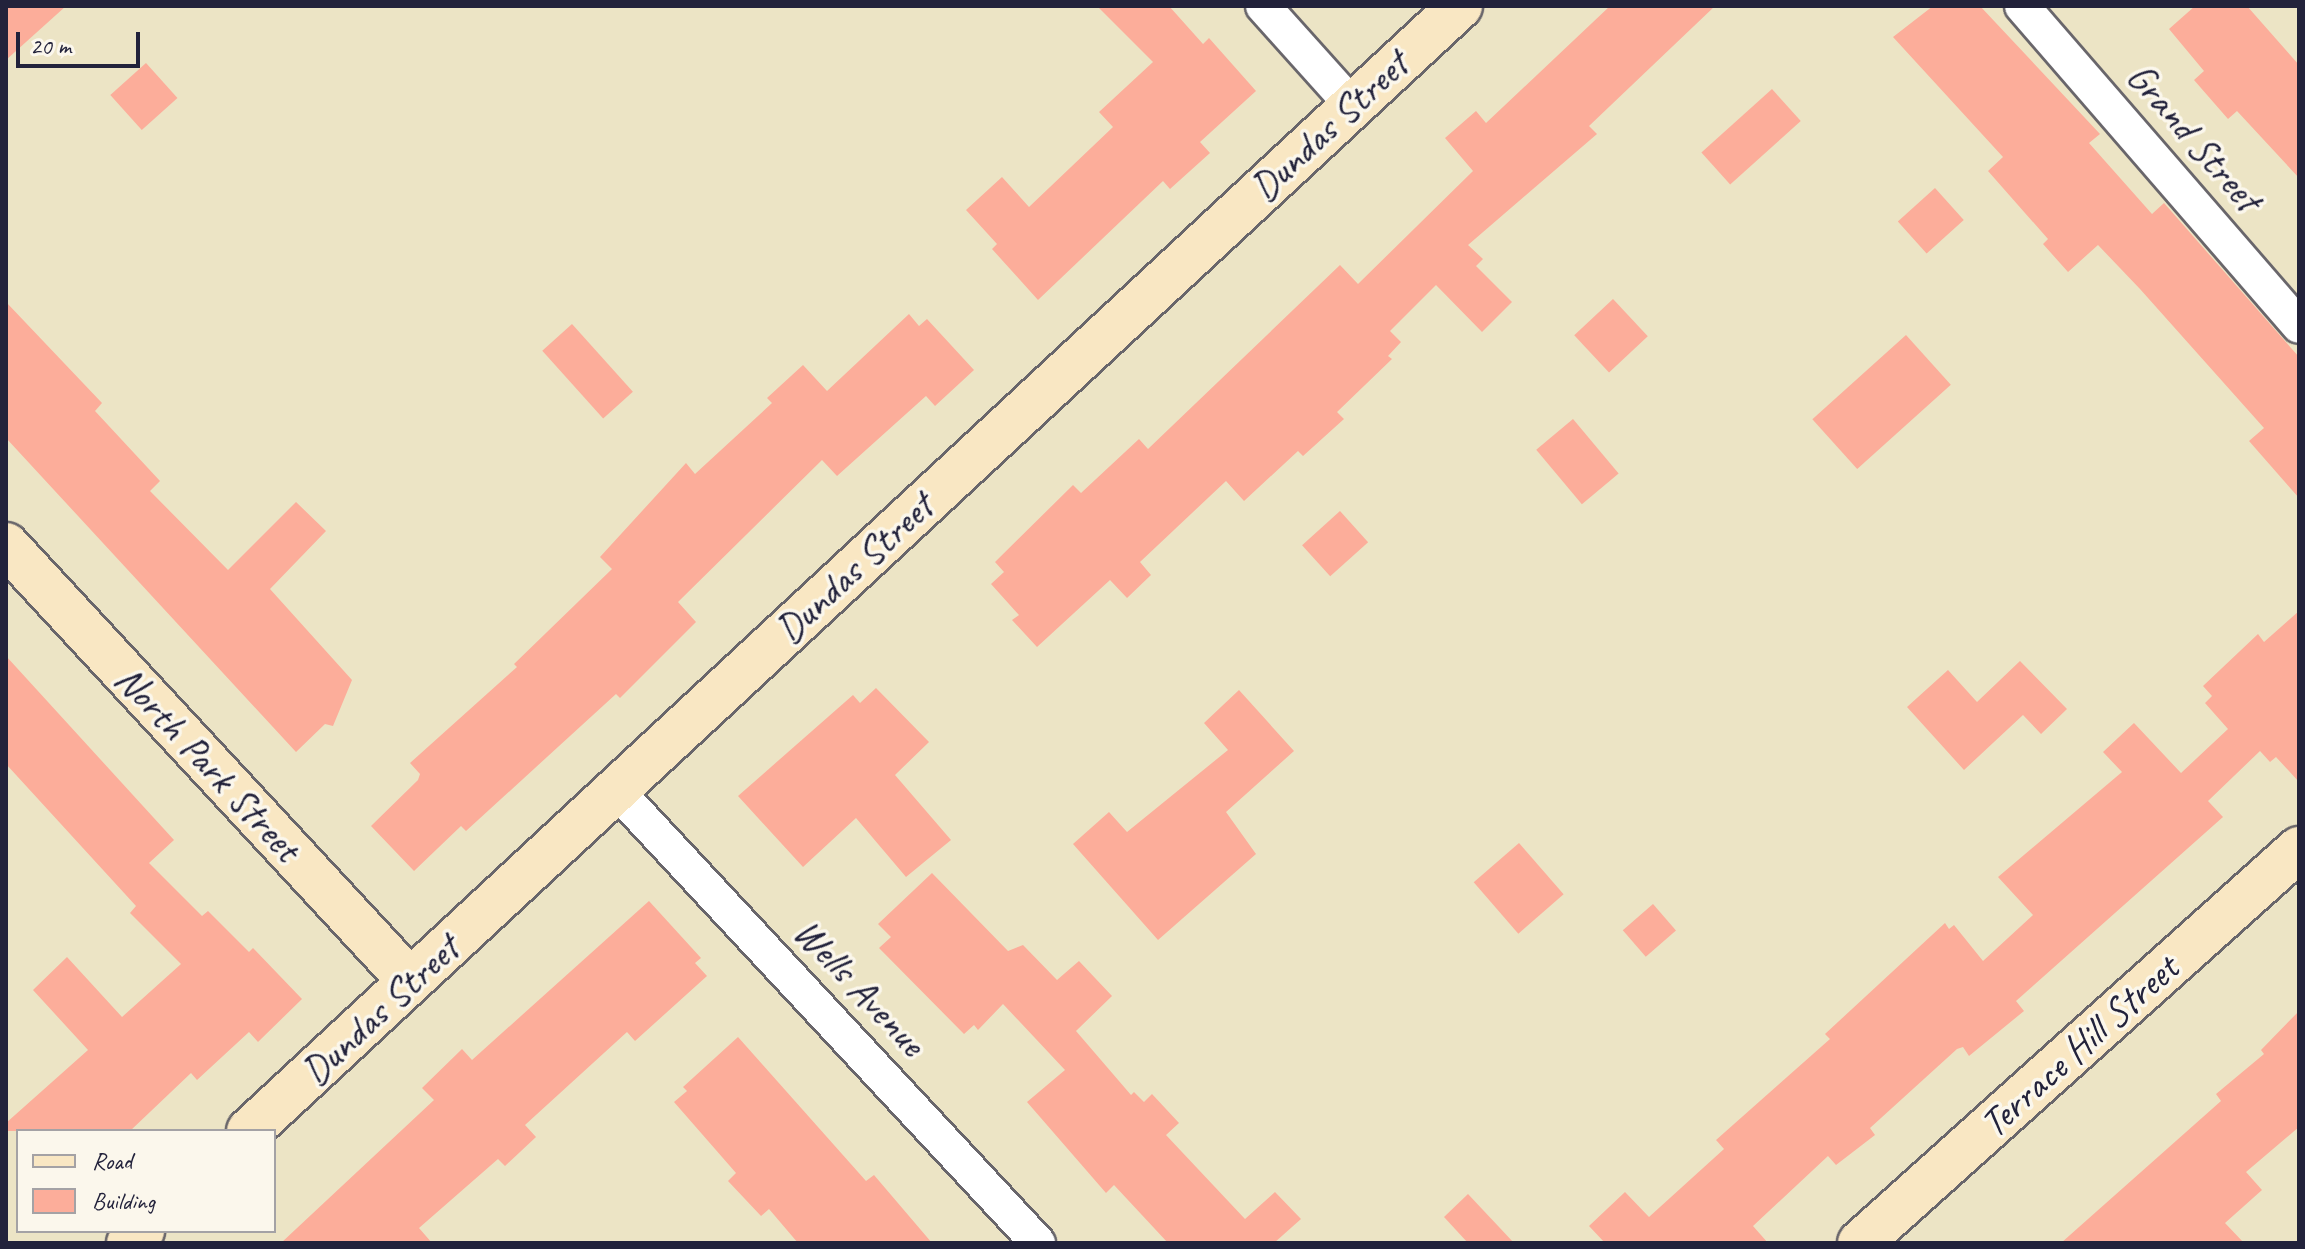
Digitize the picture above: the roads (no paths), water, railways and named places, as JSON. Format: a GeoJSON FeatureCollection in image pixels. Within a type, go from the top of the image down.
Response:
{"type":"FeatureCollection","features":[{"type":"Feature","properties":{"kind":"street"},"geometry":{"type":"LineString","coordinates":[[1263,6],[1351,104]]}},
{"type":"Feature","properties":{"kind":"street","name":"Dundas Street"},"geometry":{"type":"LineString","coordinates":[[251,1129],[1460,6]]}},
{"type":"Feature","properties":{"kind":"street","name":"Grand Street"},"geometry":{"type":"LineString","coordinates":[[2022,6],[2299,326]]}},
{"type":"Feature","properties":{"kind":"street","name":"North Park Street"},"geometry":{"type":"LineString","coordinates":[[6,545],[410,981]]}},
{"type":"Feature","properties":{"kind":"street","name":"Wells Avenue"},"geometry":{"type":"LineString","coordinates":[[616,790],[1038,1243]]}},
{"type":"Feature","properties":{"kind":"street","name":"Terrace Hill Street"},"geometry":{"type":"LineString","coordinates":[[1860,1243],[2299,849]]}}]}
